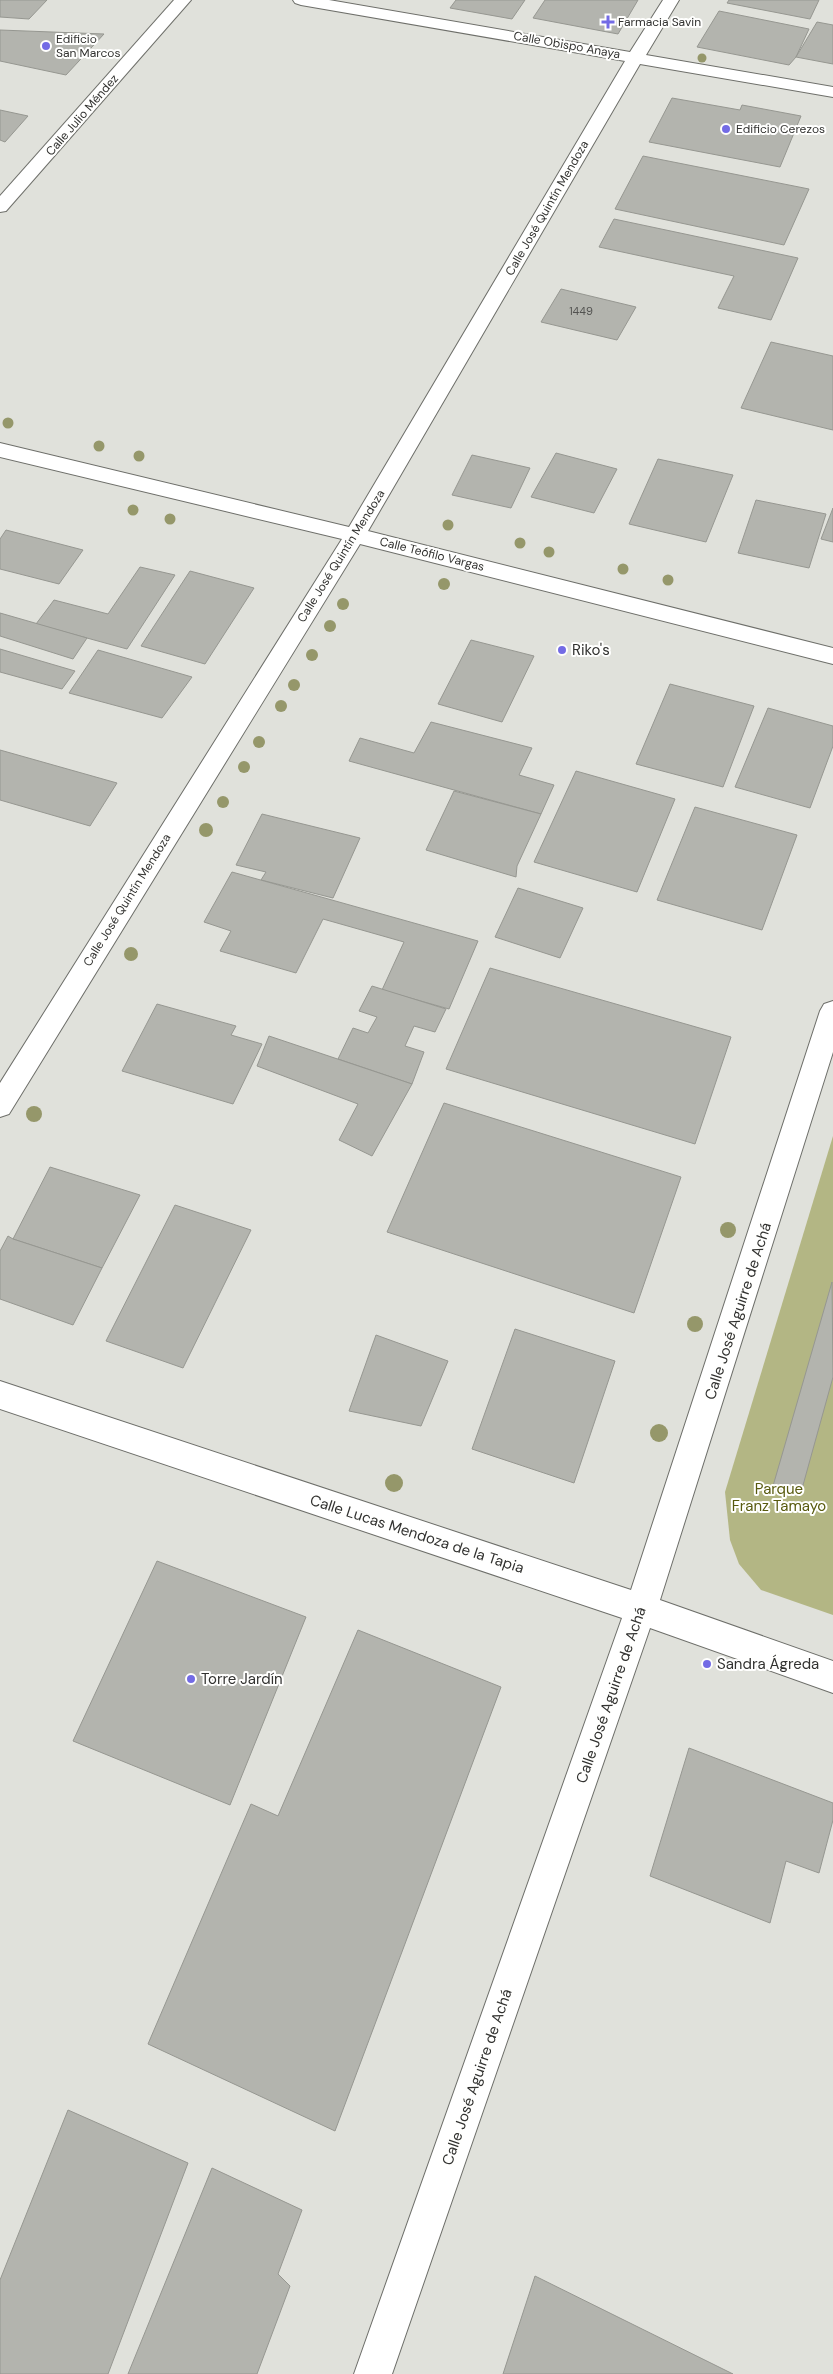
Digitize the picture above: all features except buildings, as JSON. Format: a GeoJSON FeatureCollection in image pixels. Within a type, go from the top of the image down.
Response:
{"type":"FeatureCollection","features":[{"type":"Feature","properties":{"kind":"street","name":"Calle Julio Méndez"},"geometry":{"type":"LineString","coordinates":[[0,207],[183,0]]}},
{"type":"Feature","properties":{"kind":"street","name":"Calle Obispo Anaya"},"geometry":{"type":"LineString","coordinates":[[301,0],[833,92]]}},
{"type":"Feature","properties":{"kind":"street","name":"Calle José Quintín Mendoza"},"geometry":{"type":"LineString","coordinates":[[0,1106],[354,535],[635,57],[671,0]]}},
{"type":"Feature","properties":{"kind":"street","name":"Calle Teófilo Vargas"},"geometry":{"type":"LineString","coordinates":[[0,450],[354,535],[833,656]]}},
{"type":"Feature","properties":{"kind":"street","name":"Calle José Aguirre de Achá"},"geometry":{"type":"LineString","coordinates":[[373,2374],[641,1609],[833,1011]]}},
{"type":"Feature","properties":{"kind":"street","name":"Calle Lucas Mendoza de la Tapia"},"geometry":{"type":"LineString","coordinates":[[0,1395],[641,1609],[833,1677]]}},
{"type":"Feature","properties":{"kind":"green space","name":"Parque Franz Tamayo"},"geometry":{"type":"Polygon","coordinates":[[[833,1136],[833,1615],[761,1590],[739,1564],[730,1540],[725,1492],[833,1136]]]}},
{"type":"Feature","properties":{"kind":"place","name":"Farmacia Savin"},"geometry":{"type":"Point","coordinates":[608,22]}},
{"type":"Feature","properties":{"kind":"place","name":"Edificio San Marcos"},"geometry":{"type":"Point","coordinates":[46,46]}},
{"type":"Feature","properties":{"kind":"place","name":"Edificio Cerezos"},"geometry":{"type":"Point","coordinates":[726,129]}},
{"type":"Feature","properties":{"kind":"place","name":"Riko's"},"geometry":{"type":"Point","coordinates":[562,650]}},
{"type":"Feature","properties":{"kind":"place","name":"Sandra Ágreda"},"geometry":{"type":"Point","coordinates":[707,1664]}},
{"type":"Feature","properties":{"kind":"place","name":"Torre Jardín"},"geometry":{"type":"Point","coordinates":[191,1679]}}]}
